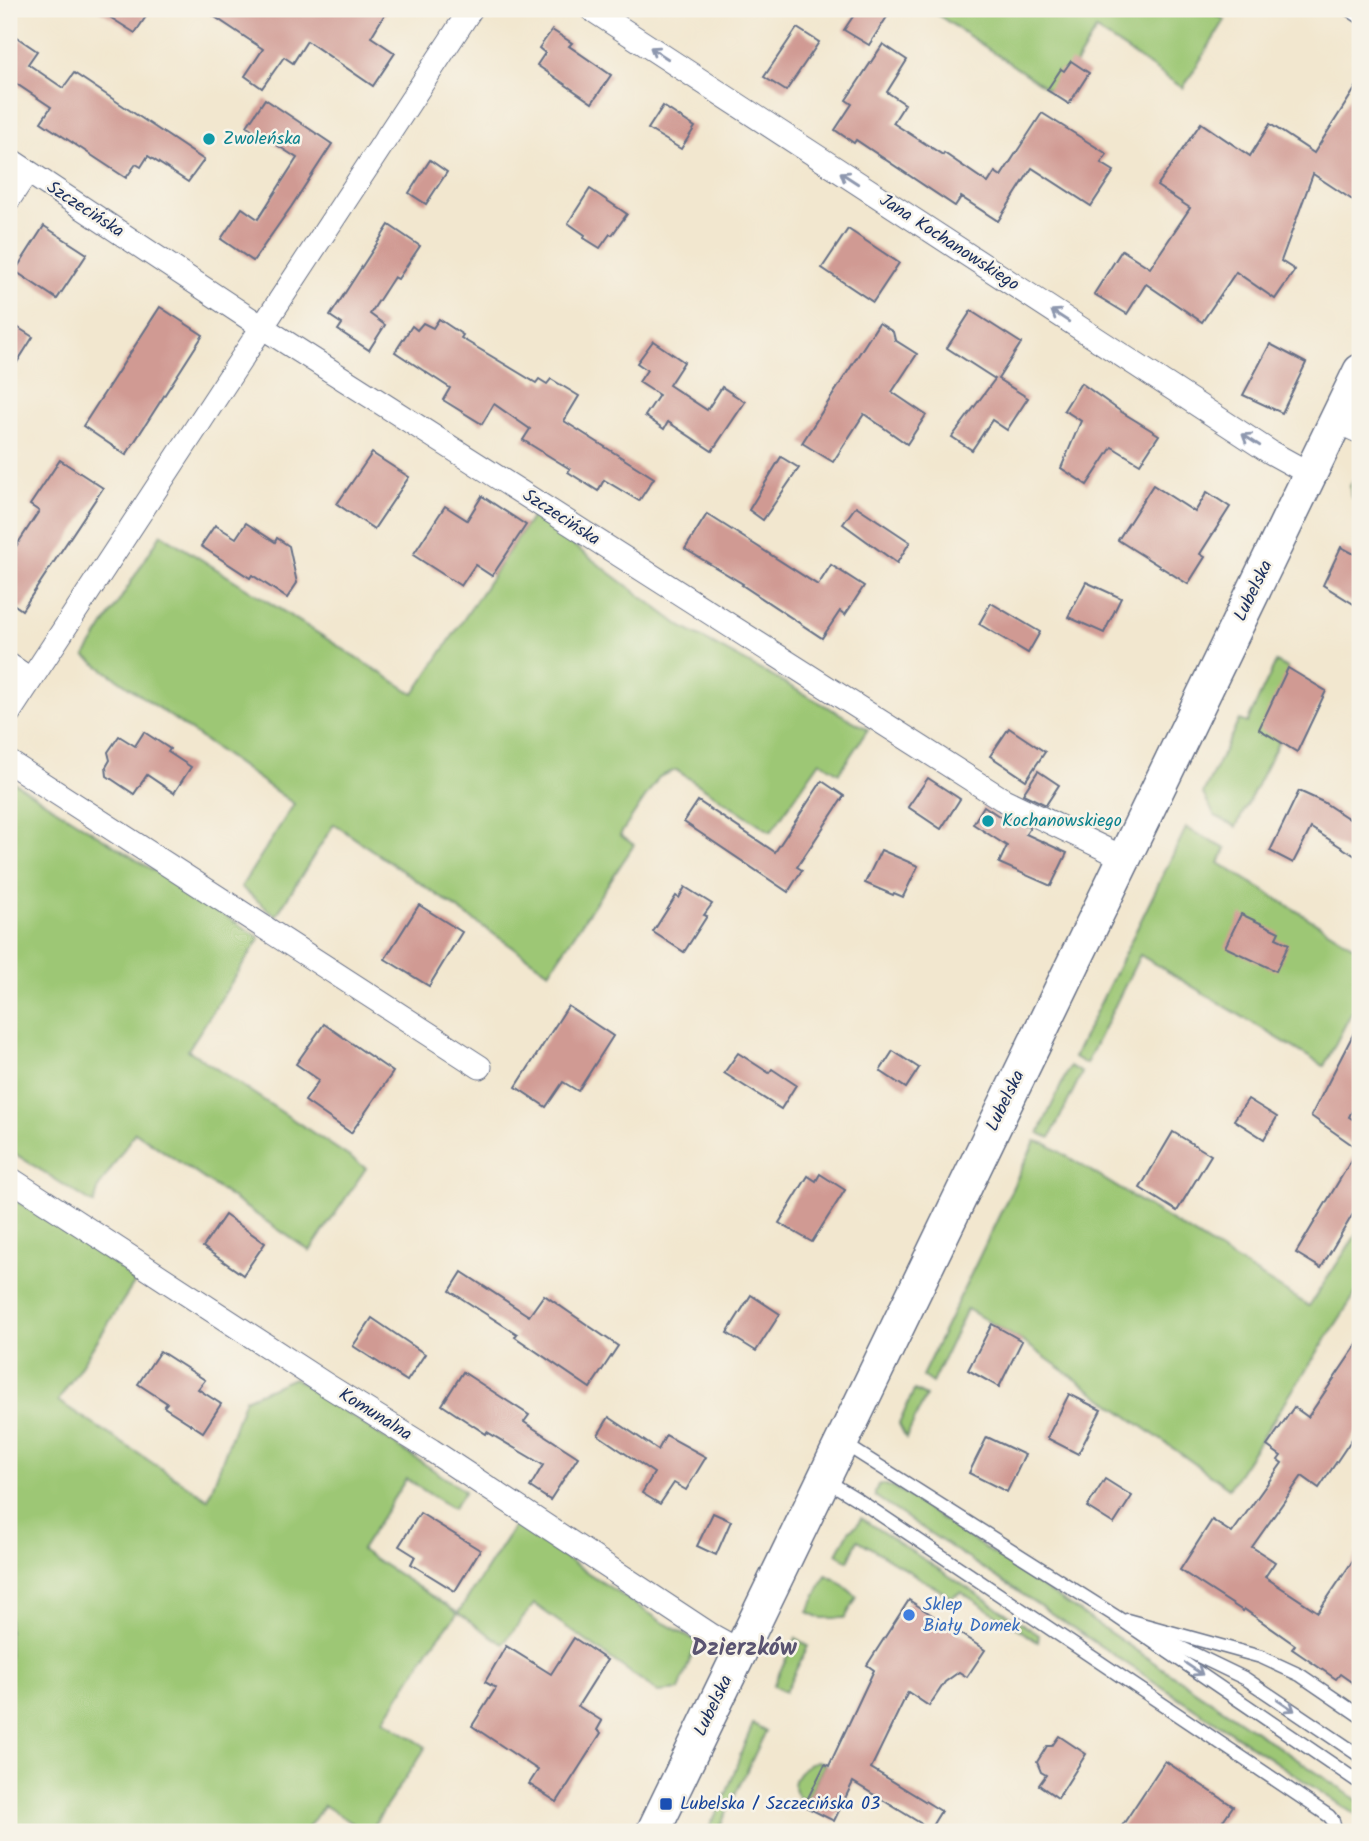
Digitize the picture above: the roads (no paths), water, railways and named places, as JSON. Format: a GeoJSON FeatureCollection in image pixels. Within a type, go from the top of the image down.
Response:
{"type":"FeatureCollection","features":[{"type":"Feature","properties":{"kind":"main road","name":"Lubelska"},"geometry":{"type":"LineString","coordinates":[[653,1832],[1310,474],[1348,426],[1360,370]]}},
{"type":"Feature","properties":{"kind":"street"},"geometry":{"type":"LineString","coordinates":[[9,713],[471,9]]}},
{"type":"Feature","properties":{"kind":"street","name":"Jana Kochanowskiego"},"geometry":{"type":"LineString","coordinates":[[590,9],[1270,452],[1310,474]]}},
{"type":"Feature","properties":{"kind":"street"},"geometry":{"type":"LineString","coordinates":[[9,199],[18,166]]}},
{"type":"Feature","properties":{"kind":"street","name":"Szczecińska"},"geometry":{"type":"LineString","coordinates":[[18,166],[262,327],[1002,799],[1124,858]]}},
{"type":"Feature","properties":{"kind":"street"},"geometry":{"type":"LineString","coordinates":[[9,665],[30,679]]}},
{"type":"Feature","properties":{"kind":"street"},"geometry":{"type":"LineString","coordinates":[[9,762],[480,1067]]}},
{"type":"Feature","properties":{"kind":"street","name":"Komunalna"},"geometry":{"type":"LineString","coordinates":[[9,1178],[431,1450],[711,1635],[740,1651]]}},
{"type":"Feature","properties":{"kind":"lane"},"geometry":{"type":"LineString","coordinates":[[1348,9],[1360,17]]}},
{"type":"Feature","properties":{"kind":"lane"},"geometry":{"type":"LineString","coordinates":[[841,1442],[1117,1617],[1360,1783]]}},
{"type":"Feature","properties":{"kind":"lane"},"geometry":{"type":"LineString","coordinates":[[824,1478],[1329,1816],[1336,1832]]}},
{"type":"Feature","properties":{"kind":"lane"},"geometry":{"type":"LineString","coordinates":[[1117,1617],[1261,1657],[1300,1675],[1360,1716]]}},
{"type":"Feature","properties":{"kind":"lane"},"geometry":{"type":"LineString","coordinates":[[1117,1617],[1246,1679],[1360,1756]]}},
{"type":"Feature","properties":{"kind":"place","name":"Zwoleńska"},"geometry":{"type":"Point","coordinates":[209,139]}},
{"type":"Feature","properties":{"kind":"place","name":"Kochanowskiego"},"geometry":{"type":"Point","coordinates":[988,821]}},
{"type":"Feature","properties":{"kind":"place","name":"Sklep Biały Domek"},"geometry":{"type":"Point","coordinates":[909,1615]}},
{"type":"Feature","properties":{"kind":"place","name":"Lubelska / Szczecińska 03"},"geometry":{"type":"Point","coordinates":[666,1804]}},
{"type":"Feature","properties":{"kind":"district","name":"Dzierzków"},"geometry":{"type":"Point","coordinates":[744,1648]}}]}
